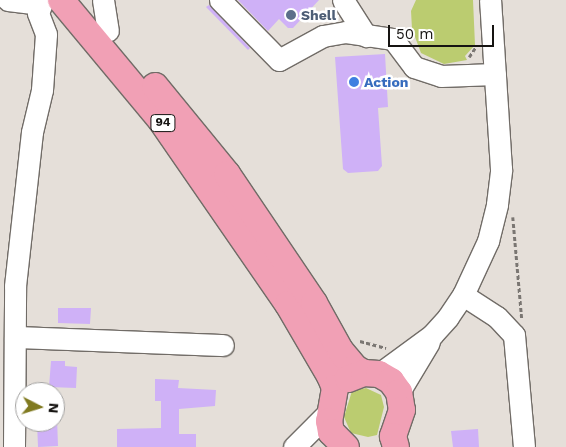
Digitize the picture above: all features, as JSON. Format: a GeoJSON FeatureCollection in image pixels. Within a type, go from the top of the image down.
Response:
{"type":"FeatureCollection","features":[{"type":"Feature","properties":{"kind":"main road","name":"94"},"geometry":{"type":"LineString","coordinates":[[81,0],[227,174],[278,247],[340,350],[355,368],[391,381],[399,392]]}},
{"type":"Feature","properties":{"kind":"main road","name":"94"},"geometry":{"type":"LineString","coordinates":[[34,1],[140,92],[200,175],[288,304],[314,346],[332,400],[331,432],[341,443]]}},
{"type":"Feature","properties":{"kind":"main road"},"geometry":{"type":"LineString","coordinates":[[332,400],[372,374]]}},
{"type":"Feature","properties":{"kind":"main road"},"geometry":{"type":"LineString","coordinates":[[389,443],[402,410],[399,392]]}},
{"type":"Feature","properties":{"kind":"street"},"geometry":{"type":"LineString","coordinates":[[102,0],[108,31]]}},
{"type":"Feature","properties":{"kind":"street"},"geometry":{"type":"LineString","coordinates":[[220,0],[279,60],[323,36],[346,32],[393,39],[414,67],[441,76],[495,74]]}},
{"type":"Feature","properties":{"kind":"street"},"geometry":{"type":"LineString","coordinates":[[343,0],[366,36]]}},
{"type":"Feature","properties":{"kind":"street"},"geometry":{"type":"LineString","coordinates":[[399,392],[432,335],[463,295],[488,242],[497,204],[501,169],[490,0]]}},
{"type":"Feature","properties":{"kind":"street"},"geometry":{"type":"LineString","coordinates":[[14,447],[15,337],[8,286],[32,132],[42,90],[46,34],[34,1]]}},
{"type":"Feature","properties":{"kind":"street"},"geometry":{"type":"LineString","coordinates":[[463,295],[497,317],[514,335],[524,447]]}},
{"type":"Feature","properties":{"kind":"street"},"geometry":{"type":"LineString","coordinates":[[372,374],[432,335]]}},
{"type":"Feature","properties":{"kind":"street"},"geometry":{"type":"LineString","coordinates":[[15,337],[223,345]]}},
{"type":"Feature","properties":{"kind":"street"},"geometry":{"type":"LineString","coordinates":[[294,447],[332,400]]}},
{"type":"Feature","properties":{"kind":"street"},"geometry":{"type":"LineString","coordinates":[[294,447],[341,443]]}},
{"type":"Feature","properties":{"kind":"path"},"geometry":{"type":"LineString","coordinates":[[512,207],[522,324]]}},
{"type":"Feature","properties":{"kind":"path"},"geometry":{"type":"LineString","coordinates":[[356,340],[391,350]]}},
{"type":"Feature","properties":{"kind":"green space"},"geometry":{"type":"Polygon","coordinates":[[[416,0],[473,0],[475,45],[465,56],[467,60],[444,64],[421,53],[412,29],[411,11],[416,0]]]}},
{"type":"Feature","properties":{"kind":"green space"},"geometry":{"type":"Polygon","coordinates":[[[366,388],[381,395],[384,407],[377,435],[368,437],[351,433],[344,417],[352,391],[366,388]]]}},
{"type":"Feature","properties":{"kind":"building"},"geometry":{"type":"Polygon","coordinates":[[[238,0],[319,0],[293,28],[288,28],[279,19],[268,31],[238,0]]]}},
{"type":"Feature","properties":{"kind":"building"},"geometry":{"type":"Polygon","coordinates":[[[209,5],[250,48],[248,50],[206,7],[209,5]]]}},
{"type":"Feature","properties":{"kind":"building"},"geometry":{"type":"Polygon","coordinates":[[[385,54],[388,107],[378,108],[382,166],[378,171],[348,173],[343,169],[335,57],[385,54]]]}},
{"type":"Feature","properties":{"kind":"building"},"geometry":{"type":"Polygon","coordinates":[[[58,308],[91,308],[90,324],[58,323],[58,308]]]}},
{"type":"Feature","properties":{"kind":"building"},"geometry":{"type":"Polygon","coordinates":[[[51,361],[65,361],[65,366],[77,367],[76,388],[65,388],[65,382],[49,382],[51,361]]]}},
{"type":"Feature","properties":{"kind":"building"},"geometry":{"type":"Polygon","coordinates":[[[155,379],[179,380],[178,388],[216,390],[215,406],[179,409],[179,434],[196,434],[196,447],[117,447],[117,429],[161,428],[161,401],[155,401],[155,379]]]}},
{"type":"Feature","properties":{"kind":"building"},"geometry":{"type":"Polygon","coordinates":[[[478,429],[479,447],[453,447],[451,431],[478,429]]]}},
{"type":"Feature","properties":{"kind":"building"},"geometry":{"type":"Polygon","coordinates":[[[37,432],[58,432],[58,446],[38,447],[37,432]]]}},
{"type":"Feature","properties":{"kind":"place","name":"Shell"},"geometry":{"type":"Point","coordinates":[291,15]}},
{"type":"Feature","properties":{"kind":"place","name":"Action"},"geometry":{"type":"Point","coordinates":[354,82]}}]}
